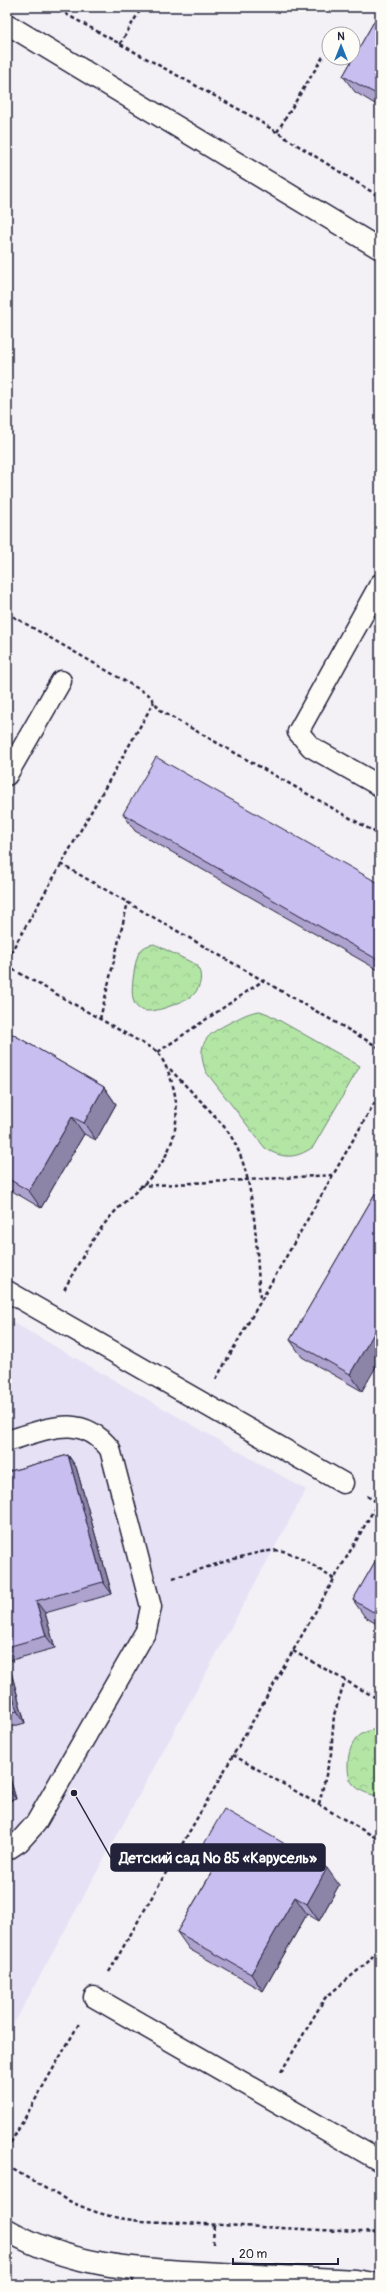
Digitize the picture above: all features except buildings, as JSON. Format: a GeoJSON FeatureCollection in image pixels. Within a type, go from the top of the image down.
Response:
{"type":"FeatureCollection","features":[{"type":"Feature","properties":{"kind":"street"},"geometry":{"type":"LineString","coordinates":[[7,2230],[41,2247],[84,2260],[124,2268],[149,2278],[356,2280],[380,2285]]}},
{"type":"Feature","properties":{"kind":"lane"},"geometry":{"type":"LineString","coordinates":[[7,24],[380,249]]}},
{"type":"Feature","properties":{"kind":"lane"},"geometry":{"type":"LineString","coordinates":[[380,584],[298,732],[311,747],[380,786]]}},
{"type":"Feature","properties":{"kind":"lane"},"geometry":{"type":"LineString","coordinates":[[7,775],[61,681]]}},
{"type":"Feature","properties":{"kind":"lane"},"geometry":{"type":"LineString","coordinates":[[7,1291],[343,1483]]}},
{"type":"Feature","properties":{"kind":"lane"},"geometry":{"type":"LineString","coordinates":[[7,1441],[60,1426],[72,1425],[85,1428],[103,1440],[110,1449],[147,1586],[151,1607],[146,1631],[36,1823],[20,1842],[7,1850]]}},
{"type":"Feature","properties":{"kind":"lane"},"geometry":{"type":"LineString","coordinates":[[94,1997],[380,2161]]}},
{"type":"Feature","properties":{"kind":"path"},"geometry":{"type":"LineString","coordinates":[[54,7],[251,116],[380,197]]}},
{"type":"Feature","properties":{"kind":"path"},"geometry":{"type":"LineString","coordinates":[[120,44],[142,7]]}},
{"type":"Feature","properties":{"kind":"path"},"geometry":{"type":"LineString","coordinates":[[277,132],[321,61]]}},
{"type":"Feature","properties":{"kind":"path"},"geometry":{"type":"LineString","coordinates":[[7,613],[149,695],[161,710],[380,835]]}},
{"type":"Feature","properties":{"kind":"path"},"geometry":{"type":"LineString","coordinates":[[7,959],[154,702]]}},
{"type":"Feature","properties":{"kind":"path"},"geometry":{"type":"LineString","coordinates":[[62,864],[380,1048]]}},
{"type":"Feature","properties":{"kind":"path"},"geometry":{"type":"LineString","coordinates":[[100,1019],[128,902]]}},
{"type":"Feature","properties":{"kind":"path"},"geometry":{"type":"LineString","coordinates":[[7,966],[158,1052],[168,1068],[175,1086],[178,1104],[174,1139],[155,1172],[140,1186],[94,1237],[49,1315]]}},
{"type":"Feature","properties":{"kind":"path"},"geometry":{"type":"LineString","coordinates":[[158,1052],[264,980]]}},
{"type":"Feature","properties":{"kind":"path"},"geometry":{"type":"LineString","coordinates":[[168,1068],[226,1130],[243,1159],[249,1180],[260,1301]]}},
{"type":"Feature","properties":{"kind":"path"},"geometry":{"type":"LineString","coordinates":[[203,1402],[380,1093]]}},
{"type":"Feature","properties":{"kind":"path"},"geometry":{"type":"LineString","coordinates":[[140,1186],[333,1175]]}},
{"type":"Feature","properties":{"kind":"path"},"geometry":{"type":"LineString","coordinates":[[7,2149],[380,1499]]}},
{"type":"Feature","properties":{"kind":"path"},"geometry":{"type":"LineString","coordinates":[[147,1586],[274,1551],[291,1555],[334,1579]]}},
{"type":"Feature","properties":{"kind":"path"},"geometry":{"type":"LineString","coordinates":[[293,1651],[380,1700]]}},
{"type":"Feature","properties":{"kind":"path"},"geometry":{"type":"LineString","coordinates":[[319,1804],[331,1754],[334,1715],[345,1680]]}},
{"type":"Feature","properties":{"kind":"path"},"geometry":{"type":"LineString","coordinates":[[233,1756],[380,1840]]}},
{"type":"Feature","properties":{"kind":"path"},"geometry":{"type":"LineString","coordinates":[[267,2096],[325,1998],[374,1956],[380,1947]]}},
{"type":"Feature","properties":{"kind":"path"},"geometry":{"type":"LineString","coordinates":[[374,1956],[380,1955]]}},
{"type":"Feature","properties":{"kind":"path"},"geometry":{"type":"LineString","coordinates":[[7,2166],[79,2207],[111,2217],[143,2221],[380,2233]]}},
{"type":"Feature","properties":{"kind":"shaded area"},"geometry":{"type":"Polygon","coordinates":[[[7,1319],[306,1490],[7,2036],[7,1319]]]}},
{"type":"Feature","properties":{"kind":"green space"},"geometry":{"type":"Polygon","coordinates":[[[154,944],[197,965],[200,973],[199,985],[194,994],[188,999],[159,1009],[149,1011],[141,1010],[136,1006],[133,1000],[132,991],[137,958],[142,949],[154,944]]]}},
{"type":"Feature","properties":{"kind":"green space"},"geometry":{"type":"Polygon","coordinates":[[[260,1011],[268,1014],[360,1066],[313,1147],[301,1154],[283,1156],[271,1152],[265,1148],[206,1072],[203,1062],[203,1047],[205,1041],[210,1035],[223,1026],[252,1012],[260,1011]]]}},
{"type":"Feature","properties":{"kind":"green space"},"geometry":{"type":"Polygon","coordinates":[[[380,1729],[380,1796],[377,1796],[362,1791],[351,1782],[348,1771],[348,1758],[355,1740],[365,1732],[380,1729]]]}},
{"type":"Feature","properties":{"kind":"place","name":"Детский сад № 85 «Карусель»"},"geometry":{"type":"Point","coordinates":[74,1793]}}]}
